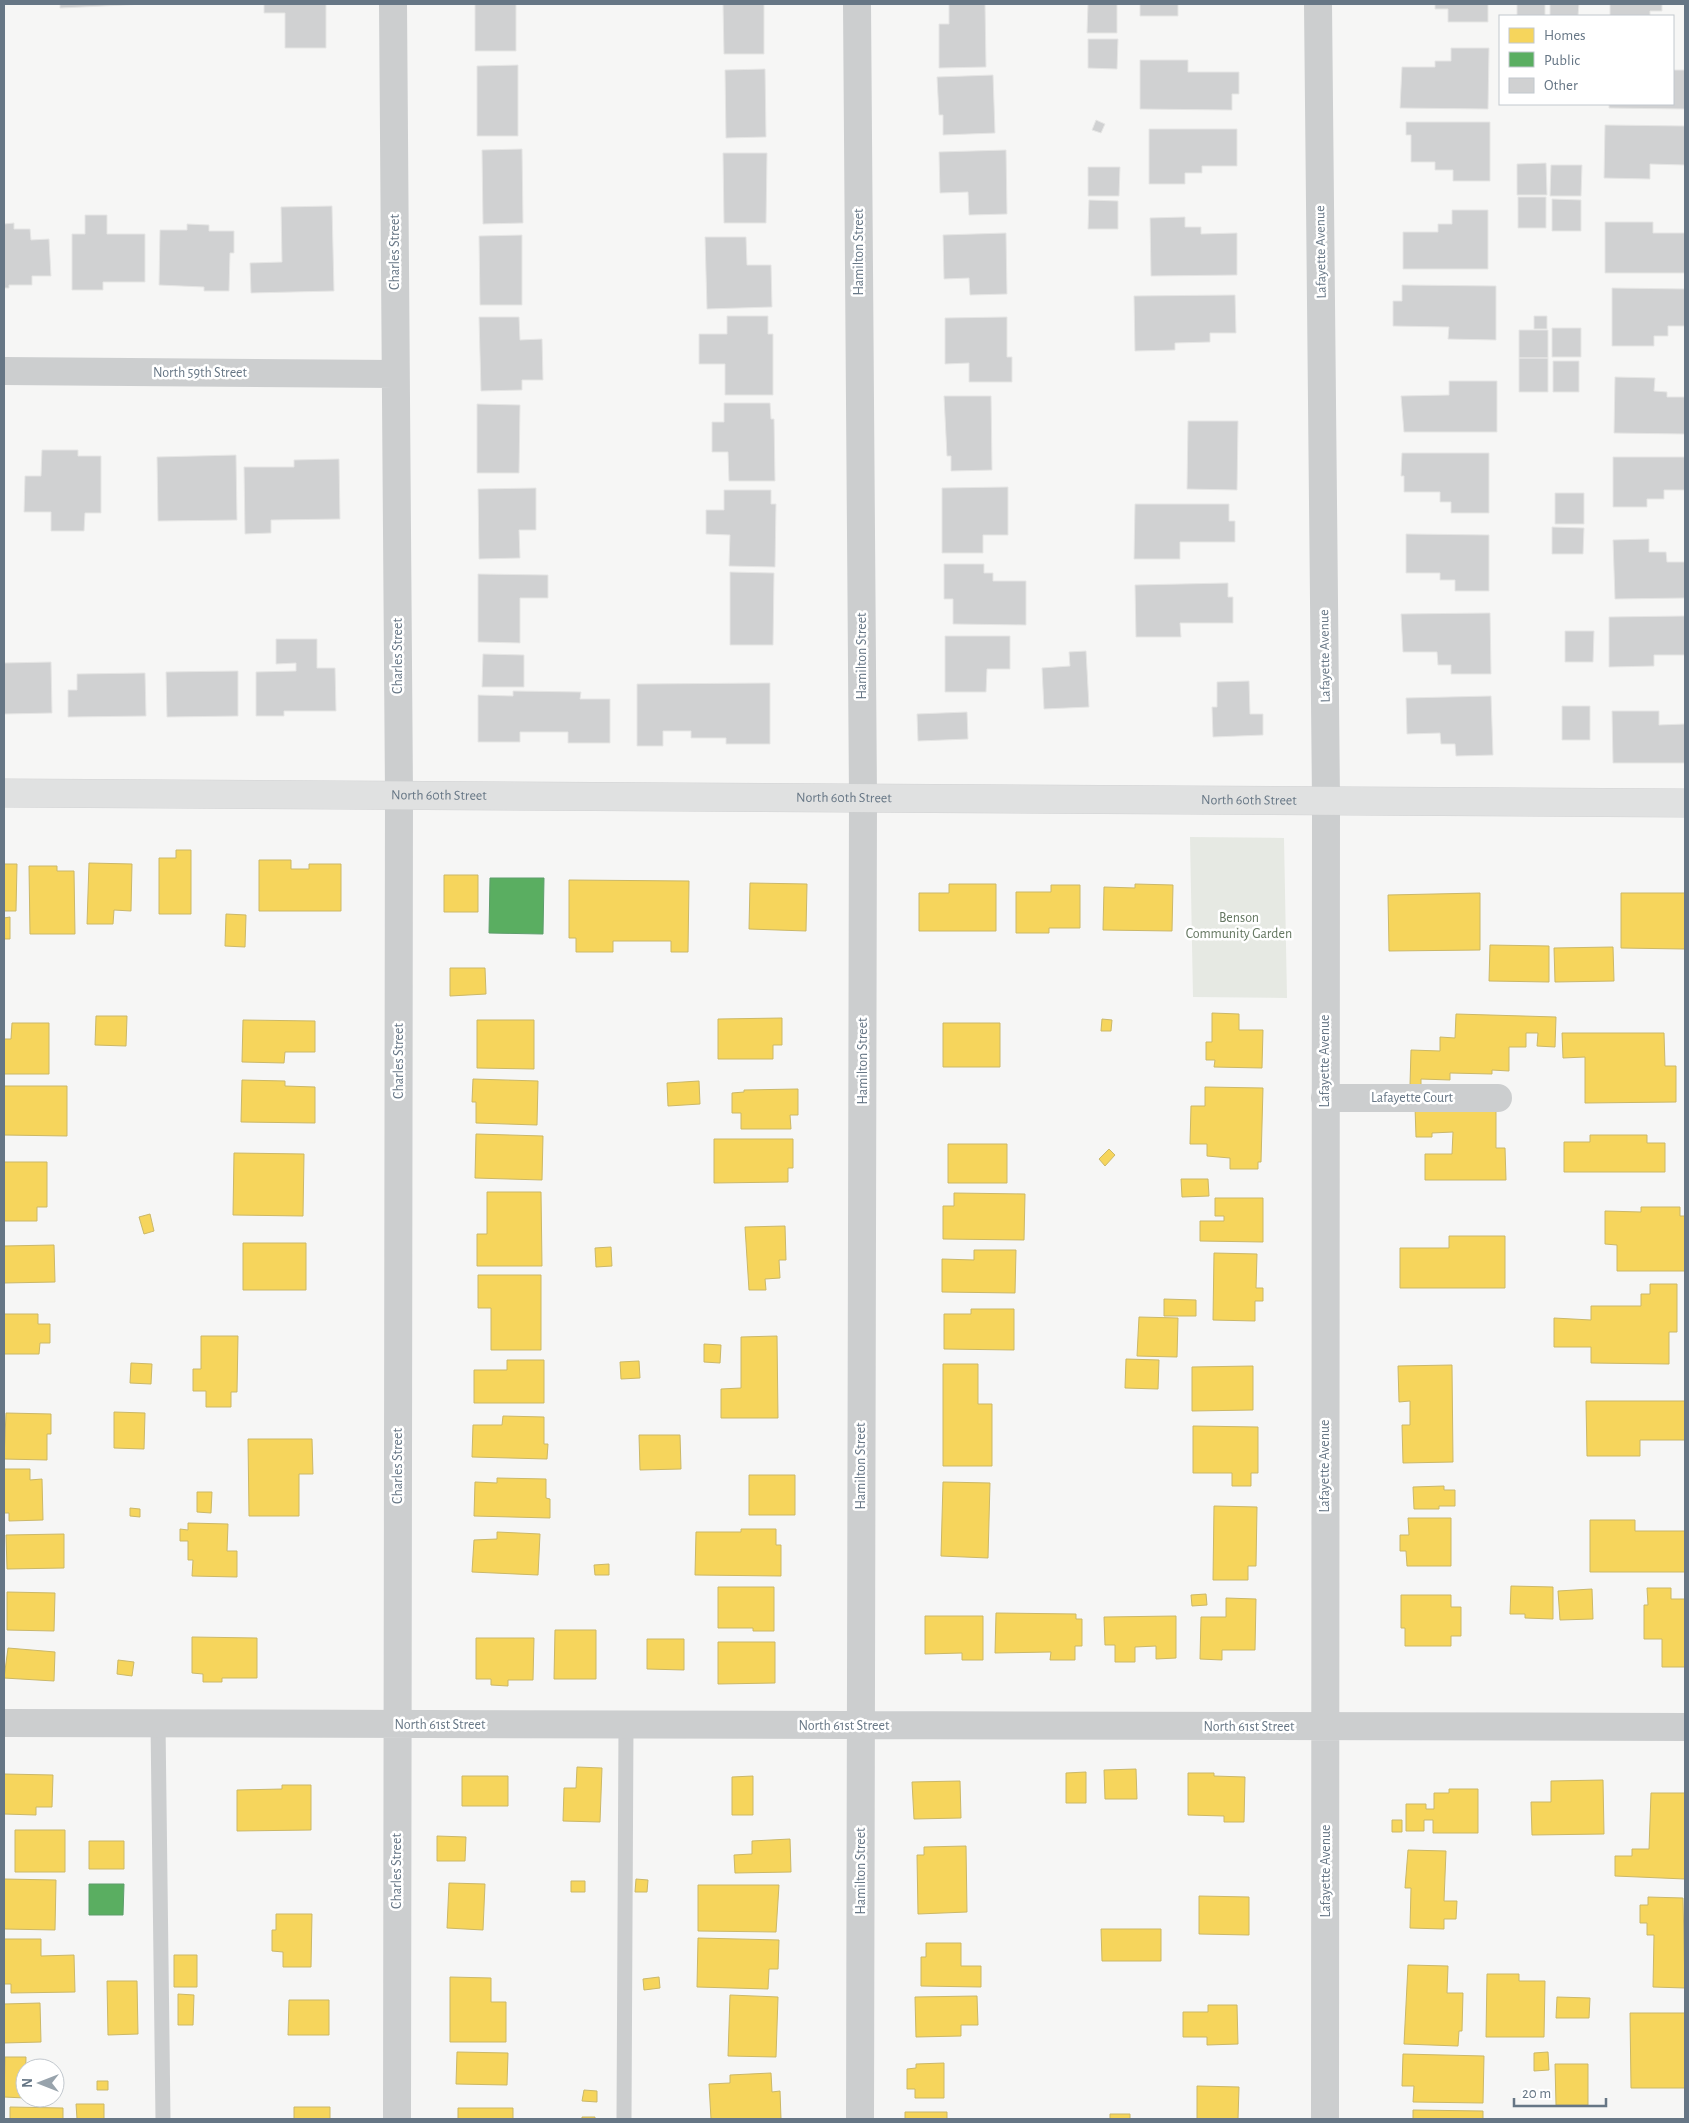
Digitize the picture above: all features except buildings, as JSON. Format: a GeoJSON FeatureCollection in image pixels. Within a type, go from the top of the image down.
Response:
{"type":"FeatureCollection","features":[{"type":"Feature","properties":{"kind":"street","name":"Charles Street"},"geometry":{"type":"LineString","coordinates":[[393,4],[399,795],[397,2119]]}},
{"type":"Feature","properties":{"kind":"street","name":"Hamilton Street"},"geometry":{"type":"LineString","coordinates":[[857,4],[863,798],[860,2119]]}},
{"type":"Feature","properties":{"kind":"street","name":"Lafayette Avenue"},"geometry":{"type":"LineString","coordinates":[[1318,4],[1326,800],[1325,2119]]}},
{"type":"Feature","properties":{"kind":"street","name":"North 59th Street"},"geometry":{"type":"LineString","coordinates":[[4,371],[396,374]]}},
{"type":"Feature","properties":{"kind":"street","name":"North 60th Street"},"geometry":{"type":"LineString","coordinates":[[4,793],[1685,802]]}},
{"type":"Feature","properties":{"kind":"street","name":"Lafayette Court"},"geometry":{"type":"LineString","coordinates":[[1325,1098],[1498,1098]]}},
{"type":"Feature","properties":{"kind":"street","name":"North 61st Street"},"geometry":{"type":"LineString","coordinates":[[4,1723],[1685,1727]]}},
{"type":"Feature","properties":{"kind":"lane"},"geometry":{"type":"LineString","coordinates":[[158,1724],[163,2119]]}},
{"type":"Feature","properties":{"kind":"lane"},"geometry":{"type":"LineString","coordinates":[[624,2119],[626,1725]]}},
{"type":"Feature","properties":{"kind":"green space","name":"Benson Community Garden"},"geometry":{"type":"Polygon","coordinates":[[[1190,837],[1284,838],[1287,998],[1193,997],[1190,837]]]}}]}
